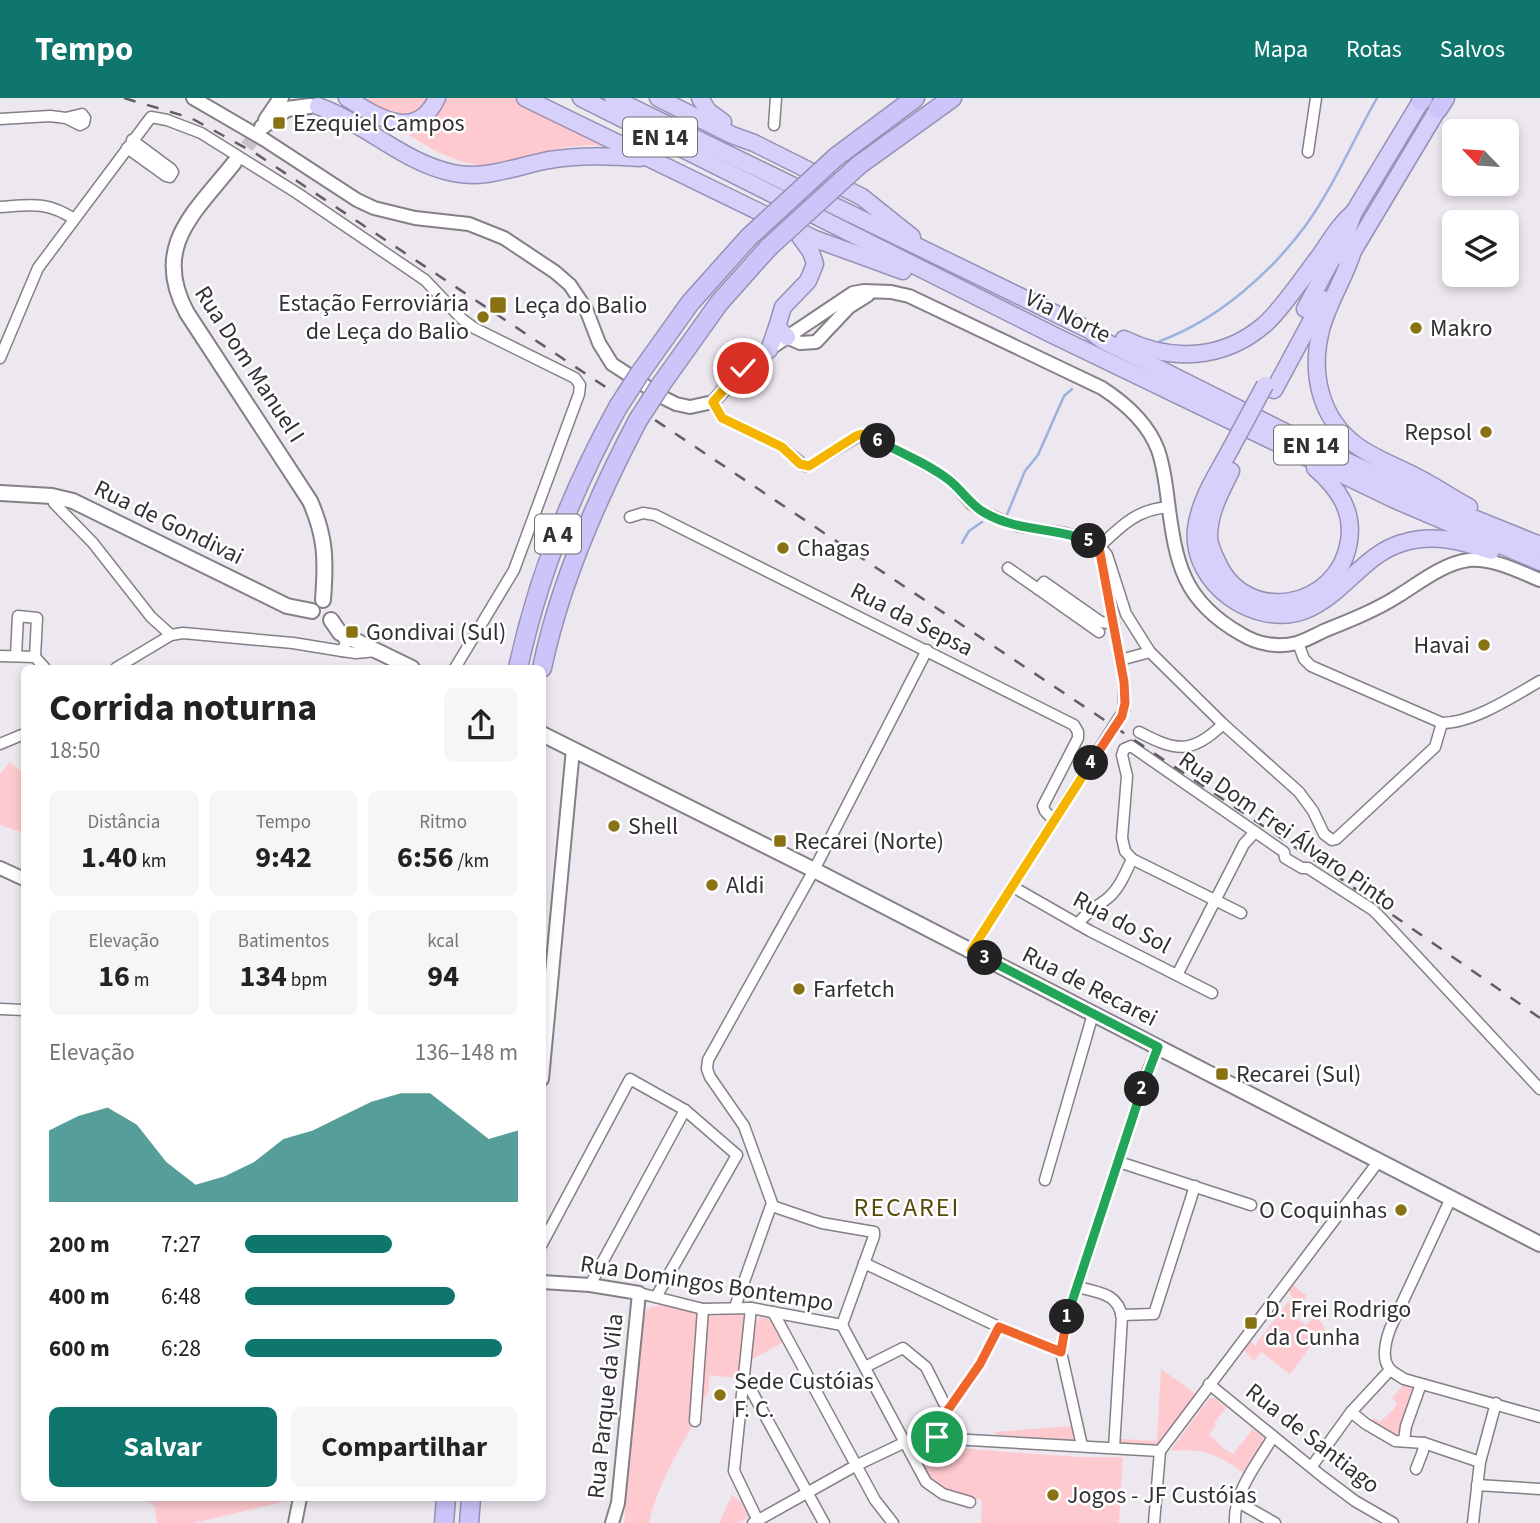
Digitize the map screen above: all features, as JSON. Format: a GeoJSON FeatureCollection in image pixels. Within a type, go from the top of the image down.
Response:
{"type":"FeatureCollection","features":[{"type":"Feature","properties":{"kind":"highway"},"geometry":{"type":"LineString","coordinates":[[347,98],[383,120],[401,123],[419,120],[432,108],[437,98]]}},
{"type":"Feature","properties":{"kind":"highway"},"geometry":{"type":"LineString","coordinates":[[525,98],[815,239],[890,264],[932,285],[958,287]]}},
{"type":"Feature","properties":{"kind":"highway","name":"Via Norte"},"geometry":{"type":"LineString","coordinates":[[581,98],[958,287],[1395,500],[1540,563]]}},
{"type":"Feature","properties":{"kind":"highway","name":"Via Norte"},"geometry":{"type":"LineString","coordinates":[[613,98],[1089,330],[1102,340],[1309,444],[1451,509],[1540,543]]}},
{"type":"Feature","properties":{"kind":"highway"},"geometry":{"type":"LineString","coordinates":[[658,98],[862,197],[935,255]]}},
{"type":"Feature","properties":{"kind":"highway"},"geometry":{"type":"LineString","coordinates":[[700,98],[708,111],[754,143]]}},
{"type":"Feature","properties":{"kind":"highway","name":"A 4"},"geometry":{"type":"LineString","coordinates":[[519,665],[535,599],[556,537],[592,453],[640,373],[690,303],[749,237],[835,157],[915,98]]}},
{"type":"Feature","properties":{"kind":"highway","name":"A 4"},"geometry":{"type":"LineString","coordinates":[[543,665],[559,603],[585,533],[620,455],[662,383],[719,303],[769,247],[859,165],[952,98]]}},
{"type":"Feature","properties":{"kind":"highway"},"geometry":{"type":"LineString","coordinates":[[1270,387],[1354,212],[1422,100]]}},
{"type":"Feature","properties":{"kind":"highway"},"geometry":{"type":"LineString","coordinates":[[319,103],[409,155],[451,173],[487,174],[549,160],[597,155],[647,158]]}},
{"type":"Feature","properties":{"kind":"highway"},"geometry":{"type":"LineString","coordinates":[[1442,103],[1353,251],[1341,264],[1235,452],[1203,503],[1196,541],[1201,559],[1215,583],[1230,597],[1250,609],[1276,615],[1293,614],[1325,601],[1381,553],[1415,539],[1460,541],[1540,563]]}},
{"type":"Feature","properties":{"kind":"highway"},"geometry":{"type":"LineString","coordinates":[[1089,330],[1102,330],[1151,351],[1174,355],[1200,355],[1231,344],[1265,325],[1321,254],[1339,225],[1354,212]]}},
{"type":"Feature","properties":{"kind":"highway"},"geometry":{"type":"LineString","coordinates":[[769,350],[788,336],[783,307],[808,281],[814,264],[811,253],[795,230]]}},
{"type":"Feature","properties":{"kind":"highway"},"geometry":{"type":"LineString","coordinates":[[1353,251],[1325,316],[1317,350],[1318,383],[1328,415],[1341,433],[1359,447],[1540,543]]}},
{"type":"Feature","properties":{"kind":"highway"},"geometry":{"type":"LineString","coordinates":[[1235,452],[1213,509],[1210,545],[1222,572],[1238,589],[1257,599],[1284,603],[1306,596],[1328,583],[1343,562],[1350,537],[1346,507],[1334,484],[1294,451]]}},
{"type":"Feature","properties":{"kind":"highway"},"geometry":{"type":"LineString","coordinates":[[444,1523],[446,1501]]}},
{"type":"Feature","properties":{"kind":"highway"},"geometry":{"type":"LineString","coordinates":[[469,1523],[471,1501]]}},
{"type":"Feature","properties":{"kind":"main road"},"geometry":{"type":"LineString","coordinates":[[281,98],[262,127],[287,109],[319,103]]}},
{"type":"Feature","properties":{"kind":"main road"},"geometry":{"type":"LineString","coordinates":[[295,98],[319,103]]}},
{"type":"Feature","properties":{"kind":"main road","name":"Rua Dom Manuel I"},"geometry":{"type":"LineString","coordinates":[[234,163],[178,238],[172,260],[174,282],[187,313],[296,478],[315,512],[320,523],[326,557],[323,600]]}},
{"type":"Feature","properties":{"kind":"main road","name":"Rua de Gondivai"},"geometry":{"type":"LineString","coordinates":[[0,493],[52,496],[93,509],[287,606],[312,611],[312,616],[318,622],[331,620]]}},
{"type":"Feature","properties":{"kind":"main road"},"geometry":{"type":"LineString","coordinates":[[312,611],[316,603],[323,600]]}},
{"type":"Feature","properties":{"kind":"main road","name":"Rua de Gondivai"},"geometry":{"type":"LineString","coordinates":[[323,600],[334,609],[331,620],[340,633],[406,665]]}},
{"type":"Feature","properties":{"kind":"main road","name":"Rua de Recarei"},"geometry":{"type":"LineString","coordinates":[[546,736],[814,870],[1540,1244]]}},
{"type":"Feature","properties":{"kind":"street"},"geometry":{"type":"LineString","coordinates":[[193,98],[374,208],[408,217],[469,224],[504,238],[570,285],[586,309],[607,357],[618,370],[676,404],[690,407],[713,402],[747,364],[782,345],[788,336],[853,293],[880,292],[909,296],[1102,388],[1121,401],[1150,433],[1158,450],[1164,471],[1172,538],[1181,573],[1191,590],[1209,613],[1251,640],[1283,645],[1298,643],[1366,614],[1450,565],[1466,561],[1491,562],[1540,580]]}},
{"type":"Feature","properties":{"kind":"street"},"geometry":{"type":"LineString","coordinates":[[774,125],[776,98]]}},
{"type":"Feature","properties":{"kind":"street"},"geometry":{"type":"LineString","coordinates":[[1308,152],[1316,98]]}},
{"type":"Feature","properties":{"kind":"street"},"geometry":{"type":"LineString","coordinates":[[0,119],[50,116],[66,118]]}},
{"type":"Feature","properties":{"kind":"street"},"geometry":{"type":"LineString","coordinates":[[0,358],[38,268],[151,117],[181,125],[230,150],[425,280],[474,328],[575,378],[580,385],[579,394],[514,570],[457,665]]}},
{"type":"Feature","properties":{"kind":"street"},"geometry":{"type":"LineString","coordinates":[[0,207],[43,204],[57,208],[74,219]]}},
{"type":"Feature","properties":{"kind":"street"},"geometry":{"type":"LineString","coordinates":[[788,336],[816,342],[855,301],[880,292]]}},
{"type":"Feature","properties":{"kind":"street"},"geometry":{"type":"LineString","coordinates":[[713,402],[722,418],[782,447],[805,466],[862,434],[919,461],[951,481],[971,504],[1007,524],[1065,533],[1099,547],[1107,555],[1126,614],[1150,652],[1223,724],[1298,792],[1313,811],[1324,834],[1332,840],[1435,747],[1442,723]]}},
{"type":"Feature","properties":{"kind":"street"},"geometry":{"type":"LineString","coordinates":[[52,496],[54,503],[93,543],[151,617],[171,635]]}},
{"type":"Feature","properties":{"kind":"street"},"geometry":{"type":"LineString","coordinates":[[1099,547],[1137,514],[1169,507]]}},
{"type":"Feature","properties":{"kind":"street","name":"Rua da Sepsa"},"geometry":{"type":"LineString","coordinates":[[630,517],[643,513],[655,515],[1074,725],[1079,732],[1078,738],[1044,806],[1054,821]]}},
{"type":"Feature","properties":{"kind":"street"},"geometry":{"type":"LineString","coordinates":[[971,951],[1122,716],[1125,703],[1120,660],[1099,547]]}},
{"type":"Feature","properties":{"kind":"street"},"geometry":{"type":"LineString","coordinates":[[1008,568],[1038,589],[1044,582],[1099,632]]}},
{"type":"Feature","properties":{"kind":"street"},"geometry":{"type":"LineString","coordinates":[[1077,611],[1101,622],[1114,624]]}},
{"type":"Feature","properties":{"kind":"street"},"geometry":{"type":"LineString","coordinates":[[16,656],[18,615],[37,618],[35,657]]}},
{"type":"Feature","properties":{"kind":"street"},"geometry":{"type":"LineString","coordinates":[[121,665],[171,635],[183,633],[293,643],[356,653],[376,651]]}},
{"type":"Feature","properties":{"kind":"street"},"geometry":{"type":"LineString","coordinates":[[340,633],[346,643],[342,651]]}},
{"type":"Feature","properties":{"kind":"street"},"geometry":{"type":"LineString","coordinates":[[1298,643],[1304,659],[1311,666],[1442,723],[1456,723],[1540,681]]}},
{"type":"Feature","properties":{"kind":"street"},"geometry":{"type":"LineString","coordinates":[[735,1307],[772,1206],[771,1196],[735,1109],[710,1077],[708,1060],[814,870],[927,650]]}},
{"type":"Feature","properties":{"kind":"street"},"geometry":{"type":"LineString","coordinates":[[1120,660],[1150,652]]}},
{"type":"Feature","properties":{"kind":"street"},"geometry":{"type":"LineString","coordinates":[[0,656],[35,657],[43,665]]}},
{"type":"Feature","properties":{"kind":"street"},"geometry":{"type":"LineString","coordinates":[[1139,732],[1166,746],[1177,748],[1199,742],[1223,724]]}},
{"type":"Feature","properties":{"kind":"street"},"geometry":{"type":"LineString","coordinates":[[0,744],[21,735]]}},
{"type":"Feature","properties":{"kind":"street","name":"Rua Dom Frei Álvaro Pinto"},"geometry":{"type":"LineString","coordinates":[[1132,859],[1125,851],[1122,838],[1127,776],[1122,755],[1124,749],[1130,746],[1284,852],[1286,858],[1302,869],[1308,868],[1373,910],[1539,1087]]}},
{"type":"Feature","properties":{"kind":"street"},"geometry":{"type":"LineString","coordinates":[[546,1036],[573,749]]}},
{"type":"Feature","properties":{"kind":"street"},"geometry":{"type":"LineString","coordinates":[[1177,975],[1244,844],[1255,832]]}},
{"type":"Feature","properties":{"kind":"street"},"geometry":{"type":"LineString","coordinates":[[1078,924],[1089,911],[1110,897],[1132,859],[1241,914]]}},
{"type":"Feature","properties":{"kind":"street"},"geometry":{"type":"LineString","coordinates":[[0,868],[21,878]]}},
{"type":"Feature","properties":{"kind":"street","name":"Rua do Sol"},"geometry":{"type":"LineString","coordinates":[[1013,887],[1212,993]]}},
{"type":"Feature","properties":{"kind":"street"},"geometry":{"type":"LineString","coordinates":[[0,1009],[21,1012]]}},
{"type":"Feature","properties":{"kind":"street"},"geometry":{"type":"LineString","coordinates":[[1045,1181],[1093,1014]]}},
{"type":"Feature","properties":{"kind":"street"},"geometry":{"type":"LineString","coordinates":[[1082,1446],[1061,1352],[1066,1321],[1158,1047]]}},
{"type":"Feature","properties":{"kind":"street"},"geometry":{"type":"LineString","coordinates":[[546,1236],[630,1079],[685,1110],[737,1155],[656,1297]]}},
{"type":"Feature","properties":{"kind":"street"},"geometry":{"type":"LineString","coordinates":[[590,1285],[685,1110]]}},
{"type":"Feature","properties":{"kind":"street"},"geometry":{"type":"LineString","coordinates":[[1119,1162],[1251,1205]]}},
{"type":"Feature","properties":{"kind":"street"},"geometry":{"type":"LineString","coordinates":[[1154,1523],[1160,1451],[1378,1162]]}},
{"type":"Feature","properties":{"kind":"street"},"geometry":{"type":"LineString","coordinates":[[1121,1315],[1154,1314],[1195,1186]]}},
{"type":"Feature","properties":{"kind":"street"},"geometry":{"type":"LineString","coordinates":[[1451,1198],[1386,1339],[1385,1350],[1390,1370],[1421,1384],[1540,1417]]}},
{"type":"Feature","properties":{"kind":"street","name":"Rua Domingos Bontempo"},"geometry":{"type":"LineString","coordinates":[[546,1282],[590,1285],[639,1293],[703,1309],[751,1308],[842,1325],[874,1236],[871,1230],[832,1226],[772,1206]]}},
{"type":"Feature","properties":{"kind":"street"},"geometry":{"type":"LineString","coordinates":[[864,1263],[999,1327],[1061,1352]]}},
{"type":"Feature","properties":{"kind":"street"},"geometry":{"type":"LineString","coordinates":[[1078,1287],[1113,1298],[1120,1306],[1114,1448]]}},
{"type":"Feature","properties":{"kind":"street","name":"Rua Parque da Vila"},"geometry":{"type":"LineString","coordinates":[[612,1523],[618,1503],[639,1293]]}},
{"type":"Feature","properties":{"kind":"street"},"geometry":{"type":"LineString","coordinates":[[751,1308],[734,1471],[756,1522],[855,1466],[916,1437],[1160,1451]]}},
{"type":"Feature","properties":{"kind":"street"},"geometry":{"type":"LineString","coordinates":[[695,1421],[703,1309]]}},
{"type":"Feature","properties":{"kind":"street"},"geometry":{"type":"LineString","coordinates":[[773,1312],[855,1466],[875,1500],[893,1523]]}},
{"type":"Feature","properties":{"kind":"street"},"geometry":{"type":"LineString","coordinates":[[842,1325],[926,1482],[943,1494],[970,1502]]}},
{"type":"Feature","properties":{"kind":"street"},"geometry":{"type":"LineString","coordinates":[[929,1437],[980,1364],[999,1327]]}},
{"type":"Feature","properties":{"kind":"street"},"geometry":{"type":"LineString","coordinates":[[865,1367],[902,1348],[926,1367],[944,1403],[950,1408]]}},
{"type":"Feature","properties":{"kind":"street"},"geometry":{"type":"LineString","coordinates":[[1312,1466],[1351,1412],[1390,1370]]}},
{"type":"Feature","properties":{"kind":"street"},"geometry":{"type":"LineString","coordinates":[[743,1380],[746,1381],[824,1523]]}},
{"type":"Feature","properties":{"kind":"street","name":"Rua de Santiago"},"geometry":{"type":"LineString","coordinates":[[1209,1384],[1355,1501],[1381,1520],[1393,1523]]}},
{"type":"Feature","properties":{"kind":"street"},"geometry":{"type":"LineString","coordinates":[[1404,1440],[1406,1426],[1421,1384]]}},
{"type":"Feature","properties":{"kind":"street"},"geometry":{"type":"LineString","coordinates":[[1473,1523],[1480,1462],[1496,1403]]}},
{"type":"Feature","properties":{"kind":"street"},"geometry":{"type":"LineString","coordinates":[[1351,1412],[1395,1441],[1424,1443],[1480,1462]]}},
{"type":"Feature","properties":{"kind":"street"},"geometry":{"type":"LineString","coordinates":[[1235,1523],[1238,1502],[1273,1437]]}},
{"type":"Feature","properties":{"kind":"street"},"geometry":{"type":"LineString","coordinates":[[1416,1469],[1424,1443]]}},
{"type":"Feature","properties":{"kind":"street"},"geometry":{"type":"LineString","coordinates":[[1477,1485],[1540,1489]]}},
{"type":"Feature","properties":{"kind":"street"},"geometry":{"type":"LineString","coordinates":[[296,1523],[300,1501]]}},
{"type":"Feature","properties":{"kind":"street"},"geometry":{"type":"LineString","coordinates":[[1238,1502],[1275,1523]]}},
{"type":"Feature","properties":{"kind":"shaded area"},"geometry":{"type":"Polygon","coordinates":[[[362,98],[429,98],[413,112],[397,114],[380,109],[362,98]]]}},
{"type":"Feature","properties":{"kind":"shaded area"},"geometry":{"type":"Polygon","coordinates":[[[447,98],[513,98],[607,146],[569,147],[500,164],[464,162],[430,148],[409,135],[431,120],[447,98]]]}},
{"type":"Feature","properties":{"kind":"shaded area"},"geometry":{"type":"Polygon","coordinates":[[[10,762],[21,771],[21,832],[0,825],[0,774],[10,762]]]}},
{"type":"Feature","properties":{"kind":"shaded area"},"geometry":{"type":"Polygon","coordinates":[[[1293,1285],[1307,1296],[1293,1316],[1306,1325],[1314,1317],[1322,1323],[1329,1338],[1327,1342],[1318,1336],[1290,1374],[1261,1352],[1254,1361],[1244,1350],[1250,1341],[1256,1347],[1292,1297],[1288,1289],[1293,1285]]]}},
{"type":"Feature","properties":{"kind":"shaded area"},"geometry":{"type":"Polygon","coordinates":[[[662,1305],[713,1316],[742,1314],[745,1321],[737,1378],[709,1375],[709,1390],[703,1400],[705,1402],[665,1476],[649,1523],[624,1523],[643,1315],[651,1307],[662,1305]]]}},
{"type":"Feature","properties":{"kind":"shaded area"},"geometry":{"type":"Polygon","coordinates":[[[762,1315],[769,1317],[784,1342],[751,1360],[756,1321],[762,1315]]]}},
{"type":"Feature","properties":{"kind":"shaded area"},"geometry":{"type":"Polygon","coordinates":[[[1161,1369],[1196,1394],[1159,1449],[1120,1446],[1120,1439],[1157,1441],[1161,1369]]]}},
{"type":"Feature","properties":{"kind":"shaded area"},"geometry":{"type":"Polygon","coordinates":[[[1404,1384],[1415,1391],[1397,1435],[1393,1435],[1371,1422],[1374,1418],[1380,1422],[1394,1409],[1397,1403],[1392,1398],[1404,1384]]]}},
{"type":"Feature","properties":{"kind":"shaded area"},"geometry":{"type":"Polygon","coordinates":[[[1210,1398],[1215,1398],[1226,1408],[1209,1434],[1224,1449],[1233,1454],[1253,1429],[1263,1437],[1262,1445],[1245,1474],[1210,1454],[1170,1451],[1210,1398]]]}},
{"type":"Feature","properties":{"kind":"shaded area"},"geometry":{"type":"Polygon","coordinates":[[[1072,1426],[1074,1440],[997,1435],[994,1432],[1072,1426]]]}},
{"type":"Feature","properties":{"kind":"shaded area"},"geometry":{"type":"Polygon","coordinates":[[[918,1444],[1079,1457],[1123,1457],[1119,1523],[981,1523],[982,1500],[956,1494],[932,1479],[912,1448],[918,1444]]]}},
{"type":"Feature","properties":{"kind":"shaded area"},"geometry":{"type":"Polygon","coordinates":[[[732,1495],[742,1502],[749,1516],[739,1523],[719,1523],[732,1495]]]}},
{"type":"Feature","properties":{"kind":"shaded area"},"geometry":{"type":"Polygon","coordinates":[[[148,1501],[287,1501],[193,1523],[157,1523],[155,1506],[148,1501]]]}},
{"type":"Feature","properties":{"kind":"waterway"},"geometry":{"type":"LineString","coordinates":[[1160,341],[1222,308],[1276,261],[1316,210],[1377,98]]}},
{"type":"Feature","properties":{"kind":"waterway"},"geometry":{"type":"LineString","coordinates":[[1006,517],[1025,471],[1038,455],[1064,396],[1072,389]]}},
{"type":"Feature","properties":{"kind":"waterway"},"geometry":{"type":"LineString","coordinates":[[962,543],[969,531],[982,522]]}},
{"type":"Feature","properties":{"kind":"tunnel"},"geometry":{"type":"LineString","coordinates":[[234,163],[262,127]]}},
{"type":"Feature","properties":{"kind":"railway"},"geometry":{"type":"LineString","coordinates":[[124,98],[191,118],[255,153],[1314,860],[1540,1018]]}},
{"type":"Feature","properties":{"kind":"place","name":"Ezequiel Campos"},"geometry":{"type":"Point","coordinates":[279,123]}},
{"type":"Feature","properties":{"kind":"place","name":"Leça do Balio"},"geometry":{"type":"Point","coordinates":[498,305]}},
{"type":"Feature","properties":{"kind":"place","name":"Estação Ferroviária de Leça do Balio"},"geometry":{"type":"Point","coordinates":[483,317]}},
{"type":"Feature","properties":{"kind":"place","name":"Makro"},"geometry":{"type":"Point","coordinates":[1416,328]}},
{"type":"Feature","properties":{"kind":"place","name":"Repsol"},"geometry":{"type":"Point","coordinates":[1486,432]}},
{"type":"Feature","properties":{"kind":"place","name":"Chagas"},"geometry":{"type":"Point","coordinates":[783,548]}},
{"type":"Feature","properties":{"kind":"place","name":"Gondivai (Sul)"},"geometry":{"type":"Point","coordinates":[352,632]}},
{"type":"Feature","properties":{"kind":"place","name":"Havai"},"geometry":{"type":"Point","coordinates":[1484,645]}},
{"type":"Feature","properties":{"kind":"place","name":"Shell"},"geometry":{"type":"Point","coordinates":[614,826]}},
{"type":"Feature","properties":{"kind":"place","name":"Recarei (Norte)"},"geometry":{"type":"Point","coordinates":[780,841]}},
{"type":"Feature","properties":{"kind":"place","name":"Aldi"},"geometry":{"type":"Point","coordinates":[712,885]}},
{"type":"Feature","properties":{"kind":"place","name":"Farfetch"},"geometry":{"type":"Point","coordinates":[799,989]}},
{"type":"Feature","properties":{"kind":"place","name":"Recarei (Sul)"},"geometry":{"type":"Point","coordinates":[1222,1074]}},
{"type":"Feature","properties":{"kind":"place","name":"O Coquinhas"},"geometry":{"type":"Point","coordinates":[1401,1210]}},
{"type":"Feature","properties":{"kind":"place","name":"D. Frei Rodrigo da Cunha"},"geometry":{"type":"Point","coordinates":[1251,1323]}},
{"type":"Feature","properties":{"kind":"place","name":"Sede Custóias F. C."},"geometry":{"type":"Point","coordinates":[720,1395]}},
{"type":"Feature","properties":{"kind":"place","name":"Jogos - JF Custóias"},"geometry":{"type":"Point","coordinates":[1053,1495]}},
{"type":"Feature","properties":{"kind":"district","name":"RECAREI"},"geometry":{"type":"Point","coordinates":[907,1207]}},
{"type":"Feature","properties":{"kind":"route"},"geometry":{"type":"LineString","coordinates":[[743,368],[713,402],[717,413],[722,418],[782,447],[800,464],[809,466],[862,434],[919,461],[951,481],[971,504],[1007,524],[1065,533],[1099,547],[1114,624],[1124,682],[1125,703],[1122,716],[971,951],[1158,1047],[1148,1070],[1066,1321],[1061,1352],[999,1327],[980,1364],[929,1437],[937,1437]]}}]}
